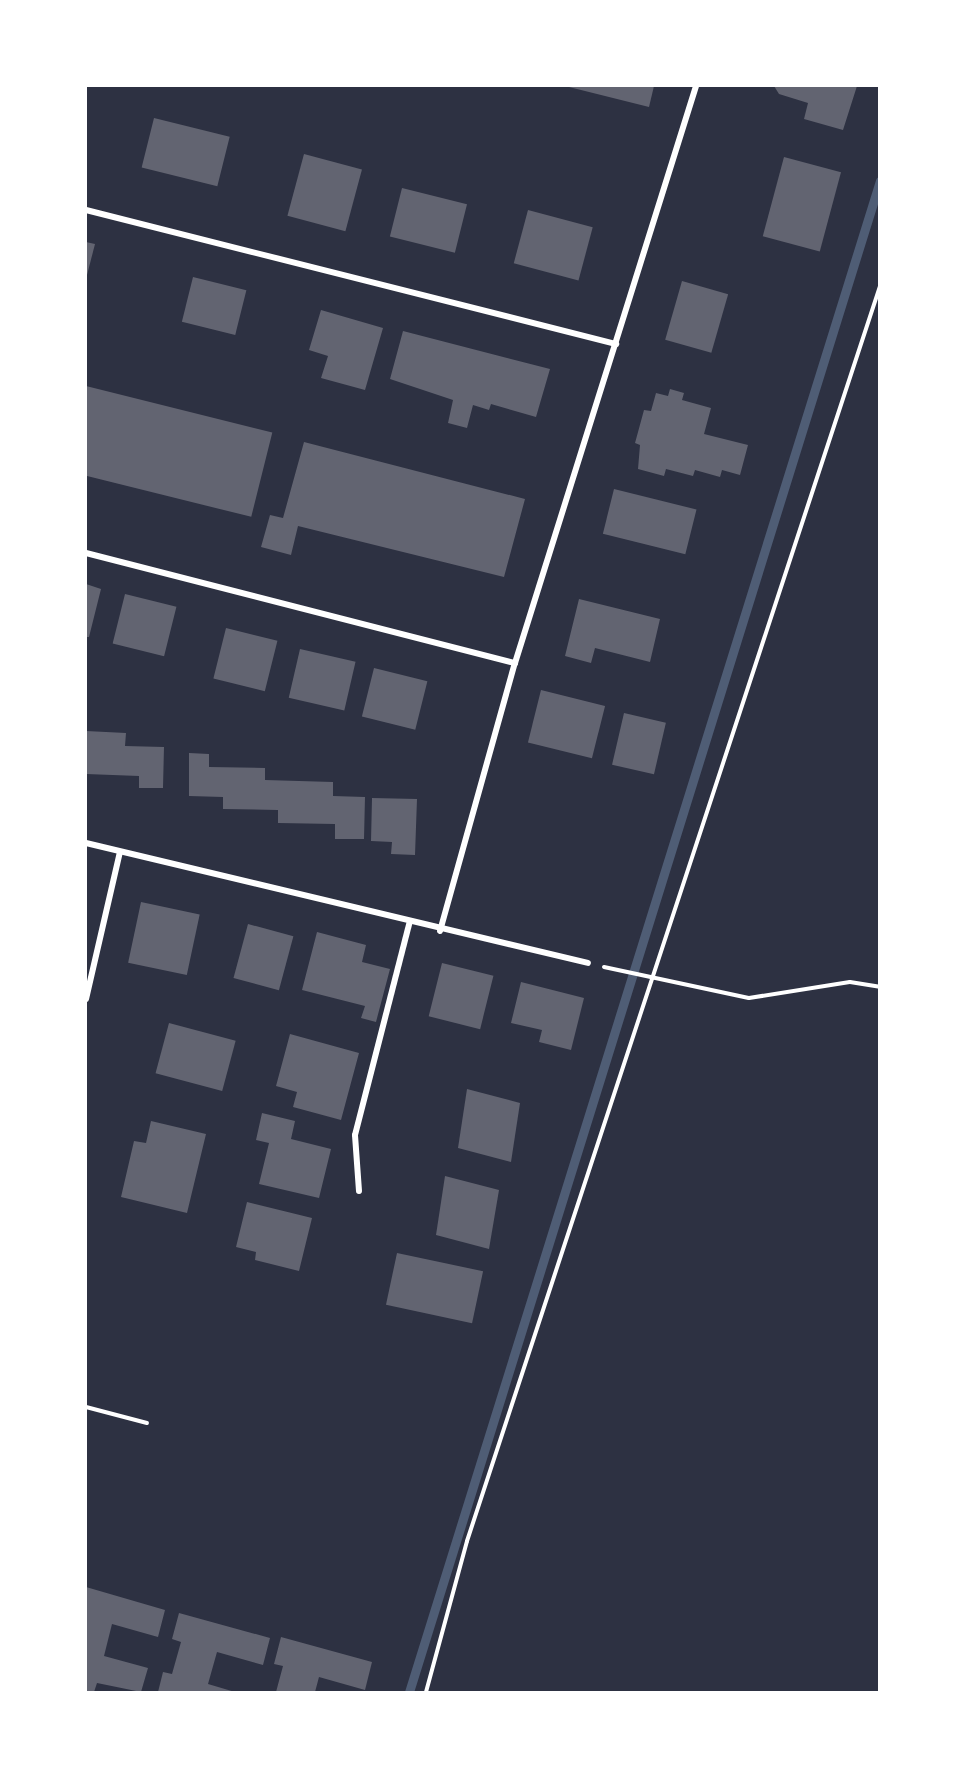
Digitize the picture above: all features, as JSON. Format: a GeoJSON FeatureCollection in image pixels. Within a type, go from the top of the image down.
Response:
{"type":"FeatureCollection","features":[{"type":"Feature","properties":{"kind":"street"},"geometry":{"type":"LineString","coordinates":[[440,931],[515,663],[696,86]]}},
{"type":"Feature","properties":{"kind":"street"},"geometry":{"type":"LineString","coordinates":[[86,210],[616,344]]}},
{"type":"Feature","properties":{"kind":"street"},"geometry":{"type":"LineString","coordinates":[[86,553],[515,663]]}},
{"type":"Feature","properties":{"kind":"street"},"geometry":{"type":"LineString","coordinates":[[86,843],[409,924],[588,963]]}},
{"type":"Feature","properties":{"kind":"street"},"geometry":{"type":"LineString","coordinates":[[86,999],[120,852]]}},
{"type":"Feature","properties":{"kind":"street"},"geometry":{"type":"LineString","coordinates":[[359,1191],[355,1135],[409,924]]}},
{"type":"Feature","properties":{"kind":"path"},"geometry":{"type":"LineString","coordinates":[[426,1692],[467,1541],[655,978],[879,285]]}},
{"type":"Feature","properties":{"kind":"path"},"geometry":{"type":"LineString","coordinates":[[621,970],[749,998],[850,982],[879,987]]}},
{"type":"Feature","properties":{"kind":"path"},"geometry":{"type":"LineString","coordinates":[[86,1407],[147,1423]]}},
{"type":"Feature","properties":{"kind":"building"},"geometry":{"type":"Polygon","coordinates":[[[565,86],[654,86],[649,107],[565,86]]]}},
{"type":"Feature","properties":{"kind":"building"},"geometry":{"type":"Polygon","coordinates":[[[774,86],[857,86],[843,130],[804,119],[808,103],[779,94],[774,86]]]}},
{"type":"Feature","properties":{"kind":"building"},"geometry":{"type":"Polygon","coordinates":[[[154,118],[230,137],[217,186],[142,167],[154,118]]]}},
{"type":"Feature","properties":{"kind":"building"},"geometry":{"type":"Polygon","coordinates":[[[304,154],[362,170],[345,231],[287,216],[304,154]]]}},
{"type":"Feature","properties":{"kind":"building"},"geometry":{"type":"Polygon","coordinates":[[[784,157],[841,172],[820,251],[763,236],[784,157]]]}},
{"type":"Feature","properties":{"kind":"building"},"geometry":{"type":"Polygon","coordinates":[[[402,188],[467,204],[455,253],[390,237],[402,188]]]}},
{"type":"Feature","properties":{"kind":"building"},"geometry":{"type":"Polygon","coordinates":[[[528,210],[593,227],[578,280],[514,263],[528,210]]]}},
{"type":"Feature","properties":{"kind":"building"},"geometry":{"type":"Polygon","coordinates":[[[86,242],[95,244],[86,279],[86,242]]]}},
{"type":"Feature","properties":{"kind":"building"},"geometry":{"type":"Polygon","coordinates":[[[193,277],[246,290],[235,335],[182,322],[193,277]]]}},
{"type":"Feature","properties":{"kind":"building"},"geometry":{"type":"Polygon","coordinates":[[[682,281],[728,294],[711,353],[665,340],[682,281]]]}},
{"type":"Feature","properties":{"kind":"building"},"geometry":{"type":"Polygon","coordinates":[[[321,310],[383,328],[365,390],[321,378],[328,356],[309,350],[321,310]]]}},
{"type":"Feature","properties":{"kind":"building"},"geometry":{"type":"Polygon","coordinates":[[[403,331],[550,369],[536,417],[491,404],[489,410],[473,405],[467,428],[448,423],[453,400],[390,379],[403,331]]]}},
{"type":"Feature","properties":{"kind":"building"},"geometry":{"type":"Polygon","coordinates":[[[86,386],[272,432],[251,517],[86,476],[86,386]]]}},
{"type":"Feature","properties":{"kind":"building"},"geometry":{"type":"Polygon","coordinates":[[[670,389],[684,393],[682,400],[711,408],[704,434],[748,445],[740,475],[722,470],[720,477],[695,470],[693,476],[666,469],[664,476],[638,469],[640,445],[635,443],[644,410],[651,411],[656,393],[668,396],[670,389]]]}},
{"type":"Feature","properties":{"kind":"building"},"geometry":{"type":"Polygon","coordinates":[[[304,442],[525,499],[504,577],[298,526],[291,555],[261,547],[270,515],[283,518],[304,442]]]}},
{"type":"Feature","properties":{"kind":"building"},"geometry":{"type":"Polygon","coordinates":[[[614,489],[696,510],[685,554],[603,534],[614,489]]]}},
{"type":"Feature","properties":{"kind":"building"},"geometry":{"type":"Polygon","coordinates":[[[86,584],[101,589],[89,637],[86,637],[86,584]]]}},
{"type":"Feature","properties":{"kind":"building"},"geometry":{"type":"Polygon","coordinates":[[[125,594],[176,607],[164,656],[113,643],[125,594]]]}},
{"type":"Feature","properties":{"kind":"building"},"geometry":{"type":"Polygon","coordinates":[[[579,599],[660,619],[650,662],[595,648],[591,663],[565,656],[579,599]]]}},
{"type":"Feature","properties":{"kind":"building"},"geometry":{"type":"Polygon","coordinates":[[[226,628],[277,641],[265,691],[213,678],[226,628]]]}},
{"type":"Feature","properties":{"kind":"building"},"geometry":{"type":"Polygon","coordinates":[[[300,649],[356,662],[344,711],[289,698],[300,649]]]}},
{"type":"Feature","properties":{"kind":"building"},"geometry":{"type":"Polygon","coordinates":[[[374,668],[427,681],[415,730],[362,717],[374,668]]]}},
{"type":"Feature","properties":{"kind":"building"},"geometry":{"type":"Polygon","coordinates":[[[541,690],[605,706],[592,758],[528,742],[541,690]]]}},
{"type":"Feature","properties":{"kind":"building"},"geometry":{"type":"Polygon","coordinates":[[[624,713],[666,723],[654,774],[612,765],[624,713]]]}},
{"type":"Feature","properties":{"kind":"building"},"geometry":{"type":"Polygon","coordinates":[[[86,731],[126,733],[125,746],[164,747],[163,788],[139,788],[139,776],[86,774],[86,731]]]}},
{"type":"Feature","properties":{"kind":"building"},"geometry":{"type":"Polygon","coordinates":[[[189,753],[209,754],[209,767],[265,768],[265,780],[333,782],[333,796],[365,797],[364,839],[335,839],[335,824],[278,823],[278,810],[223,809],[223,797],[189,796],[189,753]]]}},
{"type":"Feature","properties":{"kind":"building"},"geometry":{"type":"Polygon","coordinates":[[[372,798],[417,799],[415,855],[391,854],[392,842],[371,841],[372,798]]]}},
{"type":"Feature","properties":{"kind":"building"},"geometry":{"type":"Polygon","coordinates":[[[141,902],[200,914],[187,975],[128,963],[141,902]]]}},
{"type":"Feature","properties":{"kind":"building"},"geometry":{"type":"Polygon","coordinates":[[[248,924],[293,936],[279,990],[234,978],[248,924]]]}},
{"type":"Feature","properties":{"kind":"building"},"geometry":{"type":"Polygon","coordinates":[[[317,932],[366,945],[362,962],[390,969],[376,1022],[361,1018],[365,1006],[302,990],[317,932]]]}},
{"type":"Feature","properties":{"kind":"building"},"geometry":{"type":"Polygon","coordinates":[[[442,963],[493,976],[480,1029],[429,1016],[442,963]]]}},
{"type":"Feature","properties":{"kind":"building"},"geometry":{"type":"Polygon","coordinates":[[[521,982],[584,998],[571,1050],[539,1042],[542,1030],[511,1023],[521,982]]]}},
{"type":"Feature","properties":{"kind":"building"},"geometry":{"type":"Polygon","coordinates":[[[169,1023],[236,1041],[222,1091],[156,1073],[169,1023]]]}},
{"type":"Feature","properties":{"kind":"building"},"geometry":{"type":"Polygon","coordinates":[[[290,1034],[359,1053],[341,1120],[293,1107],[297,1092],[276,1086],[290,1034]]]}},
{"type":"Feature","properties":{"kind":"building"},"geometry":{"type":"Polygon","coordinates":[[[467,1089],[520,1103],[511,1162],[458,1148],[467,1089]]]}},
{"type":"Feature","properties":{"kind":"building"},"geometry":{"type":"Polygon","coordinates":[[[262,1113],[295,1121],[291,1139],[331,1149],[319,1198],[259,1184],[269,1143],[256,1140],[262,1113]]]}},
{"type":"Feature","properties":{"kind":"building"},"geometry":{"type":"Polygon","coordinates":[[[151,1121],[206,1134],[187,1213],[121,1197],[134,1141],[146,1143],[151,1121]]]}},
{"type":"Feature","properties":{"kind":"building"},"geometry":{"type":"Polygon","coordinates":[[[445,1176],[499,1190],[489,1249],[436,1235],[445,1176]]]}},
{"type":"Feature","properties":{"kind":"building"},"geometry":{"type":"Polygon","coordinates":[[[247,1202],[312,1218],[299,1271],[255,1260],[256,1252],[236,1247],[247,1202]]]}},
{"type":"Feature","properties":{"kind":"building"},"geometry":{"type":"Polygon","coordinates":[[[397,1253],[483,1271],[472,1323],[386,1305],[397,1253]]]}},
{"type":"Feature","properties":{"kind":"building"},"geometry":{"type":"Polygon","coordinates":[[[86,1587],[165,1610],[158,1637],[112,1624],[104,1656],[148,1668],[141,1692],[97,1683],[94,1692],[86,1692],[86,1587]]]}},
{"type":"Feature","properties":{"kind":"building"},"geometry":{"type":"Polygon","coordinates":[[[179,1613],[270,1638],[263,1665],[217,1652],[208,1684],[235,1692],[158,1692],[163,1672],[172,1674],[181,1642],[172,1639],[179,1613]]]}},
{"type":"Feature","properties":{"kind":"building"},"geometry":{"type":"Polygon","coordinates":[[[281,1637],[372,1662],[365,1690],[319,1677],[315,1692],[276,1692],[283,1666],[274,1664],[281,1637]]]}},
{"type":"Feature","properties":{"kind":"waterway"},"geometry":{"type":"LineString","coordinates":[[409,1692],[880,181]]}}]}
